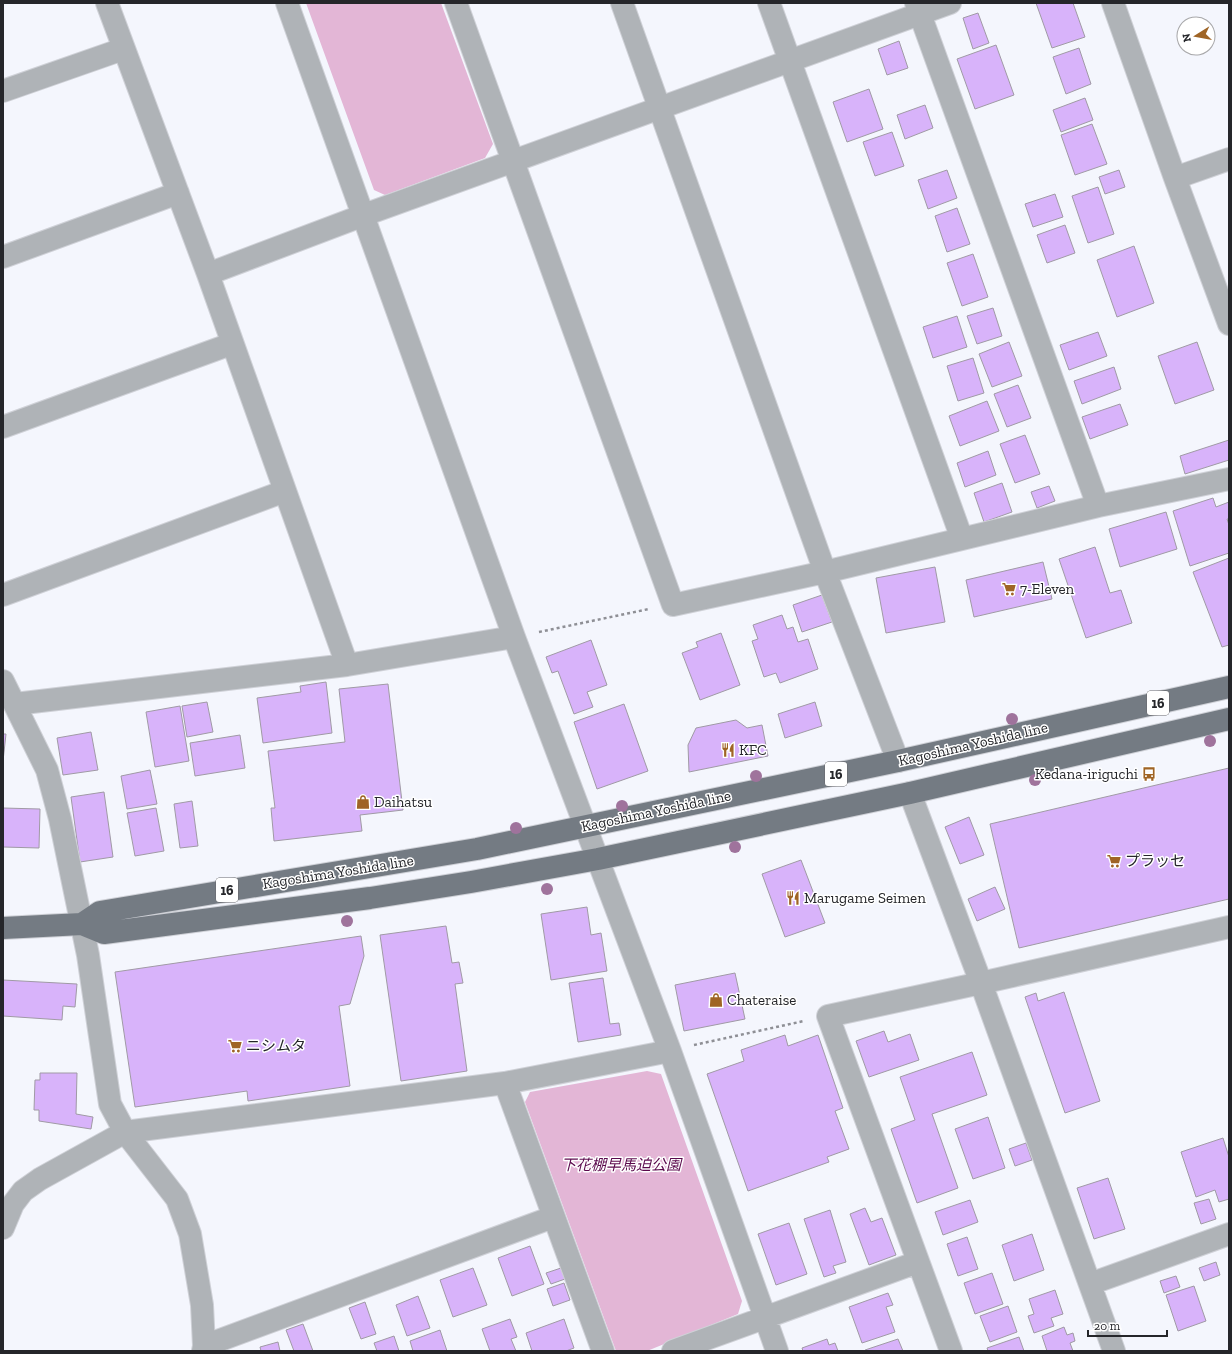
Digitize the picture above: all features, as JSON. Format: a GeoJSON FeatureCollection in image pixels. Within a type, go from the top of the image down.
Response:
{"type":"FeatureCollection","features":[{"type":"Feature","properties":{"kind":"main road","name":"Kagoshima Yoshida line"},"geometry":{"type":"LineString","coordinates":[[82,924],[100,912],[477,849],[898,761],[1229,687]]}},
{"type":"Feature","properties":{"kind":"main road","name":"Kagoshima Yoshida line"},"geometry":{"type":"LineString","coordinates":[[3,928],[82,924],[104,933],[362,899],[471,882],[598,859],[910,793],[1229,719]]}},
{"type":"Feature","properties":{"kind":"street"},"geometry":{"type":"LineString","coordinates":[[107,3],[208,274],[231,344],[347,665]]}},
{"type":"Feature","properties":{"kind":"street"},"geometry":{"type":"LineString","coordinates":[[287,3],[514,636],[670,1051],[777,1351]]}},
{"type":"Feature","properties":{"kind":"street"},"geometry":{"type":"LineString","coordinates":[[456,3],[673,604],[825,572],[1098,506],[1229,479]]}},
{"type":"Feature","properties":{"kind":"street"},"geometry":{"type":"LineString","coordinates":[[622,3],[825,572],[898,761]]}},
{"type":"Feature","properties":{"kind":"street"},"geometry":{"type":"LineString","coordinates":[[769,3],[962,539]]}},
{"type":"Feature","properties":{"kind":"street"},"geometry":{"type":"LineString","coordinates":[[208,274],[364,215],[790,61],[918,9],[950,3]]}},
{"type":"Feature","properties":{"kind":"street"},"geometry":{"type":"LineString","coordinates":[[1113,3],[1229,324]]}},
{"type":"Feature","properties":{"kind":"street"},"geometry":{"type":"LineString","coordinates":[[918,9],[1098,506]]}},
{"type":"Feature","properties":{"kind":"street"},"geometry":{"type":"LineString","coordinates":[[3,91],[123,49]]}},
{"type":"Feature","properties":{"kind":"street"},"geometry":{"type":"LineString","coordinates":[[1175,178],[1229,159]]}},
{"type":"Feature","properties":{"kind":"street"},"geometry":{"type":"LineString","coordinates":[[3,257],[178,193]]}},
{"type":"Feature","properties":{"kind":"street"},"geometry":{"type":"LineString","coordinates":[[3,427],[231,344]]}},
{"type":"Feature","properties":{"kind":"street"},"geometry":{"type":"LineString","coordinates":[[3,595],[285,491]]}},
{"type":"Feature","properties":{"kind":"street"},"geometry":{"type":"LineString","coordinates":[[16,704],[347,665],[514,636]]}},
{"type":"Feature","properties":{"kind":"street"},"geometry":{"type":"LineString","coordinates":[[3,681],[16,704],[47,770],[60,819],[82,924],[110,1104],[125,1132],[176,1199],[190,1234],[202,1305],[204,1349],[553,1217]]}},
{"type":"Feature","properties":{"kind":"street"},"geometry":{"type":"LineString","coordinates":[[910,793],[981,983],[1114,1351]]}},
{"type":"Feature","properties":{"kind":"street"},"geometry":{"type":"LineString","coordinates":[[951,1351],[828,1016],[1229,927]]}},
{"type":"Feature","properties":{"kind":"street"},"geometry":{"type":"LineString","coordinates":[[3,1228],[13,1204],[23,1191],[40,1178],[125,1132],[505,1083],[670,1051]]}},
{"type":"Feature","properties":{"kind":"street"},"geometry":{"type":"LineString","coordinates":[[505,1083],[603,1351]]}},
{"type":"Feature","properties":{"kind":"street"},"geometry":{"type":"LineString","coordinates":[[1090,1284],[1229,1234]]}},
{"type":"Feature","properties":{"kind":"street"},"geometry":{"type":"LineString","coordinates":[[673,1351],[918,1262]]}},
{"type":"Feature","properties":{"kind":"path"},"geometry":{"type":"LineString","coordinates":[[514,636],[673,604]]}},
{"type":"Feature","properties":{"kind":"path"},"geometry":{"type":"LineString","coordinates":[[670,1051],[828,1016]]}},
{"type":"Feature","properties":{"kind":"green space"},"geometry":{"type":"Polygon","coordinates":[[[306,3],[441,3],[493,144],[485,158],[385,195],[374,190],[306,3]]]}},
{"type":"Feature","properties":{"kind":"green space","name":"下花棚早馬迫公園"},"geometry":{"type":"Polygon","coordinates":[[[647,1071],[661,1074],[742,1301],[738,1314],[647,1351],[616,1351],[525,1102],[530,1092],[647,1071]]]}},
{"type":"Feature","properties":{"kind":"building"},"geometry":{"type":"Polygon","coordinates":[[[1036,3],[1073,3],[1085,37],[1052,48],[1036,3]]]}},
{"type":"Feature","properties":{"kind":"building"},"geometry":{"type":"Polygon","coordinates":[[[978,13],[989,43],[973,49],[963,18],[978,13]]]}},
{"type":"Feature","properties":{"kind":"building"},"geometry":{"type":"Polygon","coordinates":[[[899,41],[908,68],[887,75],[878,49],[899,41]]]}},
{"type":"Feature","properties":{"kind":"building"},"geometry":{"type":"Polygon","coordinates":[[[996,45],[1014,95],[975,109],[957,59],[996,45]]]}},
{"type":"Feature","properties":{"kind":"building"},"geometry":{"type":"Polygon","coordinates":[[[1079,48],[1091,84],[1066,94],[1053,57],[1079,48]]]}},
{"type":"Feature","properties":{"kind":"building"},"geometry":{"type":"Polygon","coordinates":[[[869,89],[883,129],[847,142],[833,102],[869,89]]]}},
{"type":"Feature","properties":{"kind":"building"},"geometry":{"type":"Polygon","coordinates":[[[1085,98],[1093,120],[1061,132],[1053,110],[1085,98]]]}},
{"type":"Feature","properties":{"kind":"building"},"geometry":{"type":"Polygon","coordinates":[[[925,105],[933,128],[905,139],[897,115],[925,105]]]}},
{"type":"Feature","properties":{"kind":"building"},"geometry":{"type":"Polygon","coordinates":[[[1092,124],[1107,164],[1075,175],[1061,135],[1092,124]]]}},
{"type":"Feature","properties":{"kind":"building"},"geometry":{"type":"Polygon","coordinates":[[[892,132],[904,166],[875,176],[863,142],[892,132]]]}},
{"type":"Feature","properties":{"kind":"building"},"geometry":{"type":"Polygon","coordinates":[[[947,170],[957,198],[928,209],[918,180],[947,170]]]}},
{"type":"Feature","properties":{"kind":"building"},"geometry":{"type":"Polygon","coordinates":[[[1119,170],[1125,187],[1105,194],[1099,177],[1119,170]]]}},
{"type":"Feature","properties":{"kind":"building"},"geometry":{"type":"Polygon","coordinates":[[[1098,187],[1114,234],[1088,243],[1072,196],[1098,187]]]}},
{"type":"Feature","properties":{"kind":"building"},"geometry":{"type":"Polygon","coordinates":[[[1055,194],[1063,217],[1033,227],[1025,204],[1055,194]]]}},
{"type":"Feature","properties":{"kind":"building"},"geometry":{"type":"Polygon","coordinates":[[[957,208],[970,244],[947,252],[935,216],[957,208]]]}},
{"type":"Feature","properties":{"kind":"building"},"geometry":{"type":"Polygon","coordinates":[[[1065,225],[1075,253],[1047,263],[1037,235],[1065,225]]]}},
{"type":"Feature","properties":{"kind":"building"},"geometry":{"type":"Polygon","coordinates":[[[1134,246],[1154,303],[1117,317],[1097,260],[1134,246]]]}},
{"type":"Feature","properties":{"kind":"building"},"geometry":{"type":"Polygon","coordinates":[[[973,254],[988,297],[962,306],[947,263],[973,254]]]}},
{"type":"Feature","properties":{"kind":"building"},"geometry":{"type":"Polygon","coordinates":[[[993,308],[1002,336],[977,344],[967,316],[993,308]]]}},
{"type":"Feature","properties":{"kind":"building"},"geometry":{"type":"Polygon","coordinates":[[[957,316],[967,347],[933,358],[923,327],[957,316]]]}},
{"type":"Feature","properties":{"kind":"building"},"geometry":{"type":"Polygon","coordinates":[[[1098,332],[1107,356],[1069,370],[1060,345],[1098,332]]]}},
{"type":"Feature","properties":{"kind":"building"},"geometry":{"type":"Polygon","coordinates":[[[1009,342],[1022,376],[992,387],[979,354],[1009,342]]]}},
{"type":"Feature","properties":{"kind":"building"},"geometry":{"type":"Polygon","coordinates":[[[1197,342],[1214,390],[1175,404],[1158,356],[1197,342]]]}},
{"type":"Feature","properties":{"kind":"building"},"geometry":{"type":"Polygon","coordinates":[[[973,358],[984,393],[958,401],[947,366],[973,358]]]}},
{"type":"Feature","properties":{"kind":"building"},"geometry":{"type":"Polygon","coordinates":[[[1114,367],[1121,389],[1082,404],[1074,381],[1114,367]]]}},
{"type":"Feature","properties":{"kind":"building"},"geometry":{"type":"Polygon","coordinates":[[[1018,385],[1031,418],[1007,427],[994,394],[1018,385]]]}},
{"type":"Feature","properties":{"kind":"building"},"geometry":{"type":"Polygon","coordinates":[[[987,401],[999,431],[960,446],[949,416],[987,401]]]}},
{"type":"Feature","properties":{"kind":"building"},"geometry":{"type":"Polygon","coordinates":[[[1120,404],[1128,425],[1090,439],[1082,417],[1120,404]]]}},
{"type":"Feature","properties":{"kind":"building"},"geometry":{"type":"Polygon","coordinates":[[[1025,435],[1040,474],[1015,483],[1000,444],[1025,435]]]}},
{"type":"Feature","properties":{"kind":"building"},"geometry":{"type":"Polygon","coordinates":[[[1229,440],[1229,460],[1185,474],[1180,456],[1229,440]]]}},
{"type":"Feature","properties":{"kind":"building"},"geometry":{"type":"Polygon","coordinates":[[[988,451],[996,475],[965,487],[957,463],[988,451]]]}},
{"type":"Feature","properties":{"kind":"building"},"geometry":{"type":"Polygon","coordinates":[[[1002,483],[1012,512],[984,522],[974,493],[1002,483]]]}},
{"type":"Feature","properties":{"kind":"building"},"geometry":{"type":"Polygon","coordinates":[[[1049,486],[1055,501],[1037,508],[1031,492],[1049,486]]]}},
{"type":"Feature","properties":{"kind":"building"},"geometry":{"type":"Polygon","coordinates":[[[1213,498],[1216,507],[1229,502],[1229,519],[1227,519],[1229,525],[1229,553],[1190,566],[1173,511],[1213,498]]]}},
{"type":"Feature","properties":{"kind":"building"},"geometry":{"type":"Polygon","coordinates":[[[1166,512],[1177,549],[1120,567],[1109,529],[1166,512]]]}},
{"type":"Feature","properties":{"kind":"building"},"geometry":{"type":"Polygon","coordinates":[[[1095,547],[1110,593],[1121,590],[1132,623],[1086,638],[1059,559],[1095,547]]]}},
{"type":"Feature","properties":{"kind":"building"},"geometry":{"type":"Polygon","coordinates":[[[1229,558],[1229,645],[1222,647],[1193,572],[1229,558]]]}},
{"type":"Feature","properties":{"kind":"building","name":"7-Eleven"},"geometry":{"type":"Polygon","coordinates":[[[1043,562],[1052,599],[974,617],[966,580],[1043,562]]]}},
{"type":"Feature","properties":{"kind":"building"},"geometry":{"type":"Polygon","coordinates":[[[935,567],[945,622],[886,633],[876,578],[935,567]]]}},
{"type":"Feature","properties":{"kind":"building"},"geometry":{"type":"Polygon","coordinates":[[[822,595],[832,622],[802,632],[793,605],[822,595]]]}},
{"type":"Feature","properties":{"kind":"building"},"geometry":{"type":"Polygon","coordinates":[[[782,615],[787,629],[793,627],[798,642],[808,639],[818,669],[780,683],[776,673],[764,677],[752,641],[758,639],[753,625],[782,615]]]}},
{"type":"Feature","properties":{"kind":"building"},"geometry":{"type":"Polygon","coordinates":[[[721,633],[740,685],[700,700],[682,653],[698,647],[696,642],[721,633]]]}},
{"type":"Feature","properties":{"kind":"building"},"geometry":{"type":"Polygon","coordinates":[[[591,640],[607,685],[587,692],[593,707],[574,714],[558,671],[552,673],[546,657],[591,640]]]}},
{"type":"Feature","properties":{"kind":"building"},"geometry":{"type":"Polygon","coordinates":[[[326,682],[332,733],[263,743],[257,698],[301,692],[300,686],[326,682]]]}},
{"type":"Feature","properties":{"kind":"building"},"geometry":{"type":"Polygon","coordinates":[[[388,684],[403,810],[360,815],[362,831],[274,841],[271,808],[275,808],[268,751],[345,742],[339,689],[388,684]]]}},
{"type":"Feature","properties":{"kind":"building"},"geometry":{"type":"Polygon","coordinates":[[[207,702],[213,732],[187,737],[182,706],[207,702]]]}},
{"type":"Feature","properties":{"kind":"building"},"geometry":{"type":"Polygon","coordinates":[[[815,702],[822,726],[785,738],[778,714],[815,702]]]}},
{"type":"Feature","properties":{"kind":"building"},"geometry":{"type":"Polygon","coordinates":[[[624,704],[648,771],[597,789],[574,722],[624,704]]]}},
{"type":"Feature","properties":{"kind":"building"},"geometry":{"type":"Polygon","coordinates":[[[180,706],[189,761],[155,767],[146,712],[180,706]]]}},
{"type":"Feature","properties":{"kind":"building","name":"KFC"},"geometry":{"type":"Polygon","coordinates":[[[736,720],[747,728],[762,725],[768,756],[689,772],[688,745],[696,728],[736,720]]]}},
{"type":"Feature","properties":{"kind":"building"},"geometry":{"type":"Polygon","coordinates":[[[91,732],[98,770],[63,775],[57,738],[91,732]]]}},
{"type":"Feature","properties":{"kind":"building"},"geometry":{"type":"Polygon","coordinates":[[[3,734],[6,734],[3,761],[3,734]]]}},
{"type":"Feature","properties":{"kind":"building"},"geometry":{"type":"Polygon","coordinates":[[[240,735],[245,768],[195,776],[190,743],[240,735]]]}},
{"type":"Feature","properties":{"kind":"building","name":"プラッセ"},"geometry":{"type":"Polygon","coordinates":[[[1229,768],[1229,899],[1019,948],[990,824],[1229,768]]]}},
{"type":"Feature","properties":{"kind":"building"},"geometry":{"type":"Polygon","coordinates":[[[150,770],[157,804],[127,809],[121,776],[150,770]]]}},
{"type":"Feature","properties":{"kind":"building"},"geometry":{"type":"Polygon","coordinates":[[[104,792],[113,857],[80,862],[71,797],[104,792]]]}},
{"type":"Feature","properties":{"kind":"building"},"geometry":{"type":"Polygon","coordinates":[[[192,801],[198,846],[180,848],[174,804],[192,801]]]}},
{"type":"Feature","properties":{"kind":"building"},"geometry":{"type":"Polygon","coordinates":[[[3,808],[40,809],[39,848],[3,847],[3,808]]]}},
{"type":"Feature","properties":{"kind":"building"},"geometry":{"type":"Polygon","coordinates":[[[156,808],[164,851],[135,856],[127,813],[156,808]]]}},
{"type":"Feature","properties":{"kind":"building"},"geometry":{"type":"Polygon","coordinates":[[[969,817],[984,855],[960,864],[945,827],[969,817]]]}},
{"type":"Feature","properties":{"kind":"building","name":"Marugame Seimen"},"geometry":{"type":"Polygon","coordinates":[[[801,860],[825,923],[785,937],[762,874],[801,860]]]}},
{"type":"Feature","properties":{"kind":"building"},"geometry":{"type":"Polygon","coordinates":[[[995,887],[1005,909],[977,921],[968,899],[995,887]]]}},
{"type":"Feature","properties":{"kind":"building"},"geometry":{"type":"Polygon","coordinates":[[[587,907],[591,935],[601,933],[607,971],[551,980],[541,914],[587,907]]]}},
{"type":"Feature","properties":{"kind":"building"},"geometry":{"type":"Polygon","coordinates":[[[446,926],[452,963],[459,962],[463,983],[455,984],[467,1071],[401,1081],[380,935],[446,926]]]}},
{"type":"Feature","properties":{"kind":"building","name":"ニシムタ"},"geometry":{"type":"Polygon","coordinates":[[[361,936],[364,956],[350,1004],[339,1006],[350,1086],[248,1101],[247,1091],[135,1107],[115,972],[361,936]]]}},
{"type":"Feature","properties":{"kind":"building"},"geometry":{"type":"Polygon","coordinates":[[[735,973],[745,1019],[684,1031],[675,985],[735,973]]]}},
{"type":"Feature","properties":{"kind":"building"},"geometry":{"type":"Polygon","coordinates":[[[603,978],[610,1024],[619,1023],[621,1035],[578,1042],[569,983],[603,978]]]}},
{"type":"Feature","properties":{"kind":"building"},"geometry":{"type":"Polygon","coordinates":[[[3,980],[77,984],[75,1007],[63,1006],[62,1020],[3,1016],[3,980]]]}},
{"type":"Feature","properties":{"kind":"building"},"geometry":{"type":"Polygon","coordinates":[[[1064,992],[1100,1101],[1065,1113],[1025,997],[1036,993],[1038,1001],[1064,992]]]}},
{"type":"Feature","properties":{"kind":"building"},"geometry":{"type":"Polygon","coordinates":[[[884,1031],[888,1042],[910,1034],[919,1060],[869,1077],[856,1041],[884,1031]]]}},
{"type":"Feature","properties":{"kind":"building"},"geometry":{"type":"Polygon","coordinates":[[[785,1035],[788,1046],[818,1035],[843,1108],[835,1111],[849,1149],[827,1157],[829,1162],[748,1191],[707,1074],[744,1061],[741,1050],[785,1035]]]}},
{"type":"Feature","properties":{"kind":"building"},"geometry":{"type":"Polygon","coordinates":[[[972,1052],[987,1095],[932,1114],[958,1188],[917,1203],[891,1129],[915,1120],[900,1077],[972,1052]]]}},
{"type":"Feature","properties":{"kind":"building"},"geometry":{"type":"Polygon","coordinates":[[[40,1073],[77,1073],[76,1114],[93,1117],[91,1129],[39,1121],[39,1110],[34,1110],[35,1080],[40,1080],[40,1073]]]}},
{"type":"Feature","properties":{"kind":"building"},"geometry":{"type":"Polygon","coordinates":[[[988,1117],[1005,1168],[973,1179],[955,1129],[988,1117]]]}},
{"type":"Feature","properties":{"kind":"building"},"geometry":{"type":"Polygon","coordinates":[[[1223,1138],[1229,1157],[1229,1199],[1219,1202],[1215,1190],[1196,1197],[1181,1152],[1223,1138]]]}},
{"type":"Feature","properties":{"kind":"building"},"geometry":{"type":"Polygon","coordinates":[[[1026,1143],[1032,1160],[1015,1166],[1009,1149],[1026,1143]]]}},
{"type":"Feature","properties":{"kind":"building"},"geometry":{"type":"Polygon","coordinates":[[[1108,1178],[1125,1229],[1094,1239],[1077,1188],[1108,1178]]]}},
{"type":"Feature","properties":{"kind":"building"},"geometry":{"type":"Polygon","coordinates":[[[1209,1199],[1216,1219],[1201,1224],[1194,1203],[1209,1199]]]}},
{"type":"Feature","properties":{"kind":"building"},"geometry":{"type":"Polygon","coordinates":[[[970,1200],[978,1222],[943,1235],[935,1212],[970,1200]]]}},
{"type":"Feature","properties":{"kind":"building"},"geometry":{"type":"Polygon","coordinates":[[[865,1208],[871,1222],[882,1218],[896,1255],[869,1265],[850,1214],[865,1208]]]}},
{"type":"Feature","properties":{"kind":"building"},"geometry":{"type":"Polygon","coordinates":[[[830,1210],[846,1262],[833,1266],[836,1273],[824,1277],[804,1219],[830,1210]]]}},
{"type":"Feature","properties":{"kind":"building"},"geometry":{"type":"Polygon","coordinates":[[[789,1223],[807,1274],[776,1285],[758,1234],[789,1223]]]}},
{"type":"Feature","properties":{"kind":"building"},"geometry":{"type":"Polygon","coordinates":[[[1032,1234],[1044,1270],[1014,1281],[1002,1245],[1032,1234]]]}},
{"type":"Feature","properties":{"kind":"building"},"geometry":{"type":"Polygon","coordinates":[[[967,1237],[978,1269],[958,1276],[947,1244],[967,1237]]]}},
{"type":"Feature","properties":{"kind":"building"},"geometry":{"type":"Polygon","coordinates":[[[530,1246],[544,1284],[512,1296],[498,1258],[530,1246]]]}},
{"type":"Feature","properties":{"kind":"building"},"geometry":{"type":"Polygon","coordinates":[[[1216,1262],[1220,1275],[1204,1281],[1199,1268],[1216,1262]]]}},
{"type":"Feature","properties":{"kind":"building"},"geometry":{"type":"Polygon","coordinates":[[[473,1268],[487,1305],[453,1317],[440,1280],[473,1268]]]}},
{"type":"Feature","properties":{"kind":"building"},"geometry":{"type":"Polygon","coordinates":[[[561,1268],[565,1279],[551,1284],[546,1273],[561,1268]]]}},
{"type":"Feature","properties":{"kind":"building"},"geometry":{"type":"Polygon","coordinates":[[[992,1273],[1003,1304],[975,1314],[964,1283],[992,1273]]]}},
{"type":"Feature","properties":{"kind":"building"},"geometry":{"type":"Polygon","coordinates":[[[1176,1276],[1180,1287],[1164,1293],[1160,1281],[1176,1276]]]}},
{"type":"Feature","properties":{"kind":"building"},"geometry":{"type":"Polygon","coordinates":[[[564,1283],[570,1300],[553,1306],[547,1289],[564,1283]]]}},
{"type":"Feature","properties":{"kind":"building"},"geometry":{"type":"Polygon","coordinates":[[[1194,1286],[1206,1321],[1178,1331],[1166,1295],[1194,1286]]]}},
{"type":"Feature","properties":{"kind":"building"},"geometry":{"type":"Polygon","coordinates":[[[1055,1290],[1063,1314],[1051,1318],[1054,1326],[1034,1333],[1028,1316],[1034,1314],[1029,1299],[1055,1290]]]}},
{"type":"Feature","properties":{"kind":"building"},"geometry":{"type":"Polygon","coordinates":[[[888,1293],[893,1305],[886,1307],[895,1332],[862,1343],[849,1307],[888,1293]]]}},
{"type":"Feature","properties":{"kind":"building"},"geometry":{"type":"Polygon","coordinates":[[[418,1296],[430,1328],[407,1336],[396,1305],[418,1296]]]}},
{"type":"Feature","properties":{"kind":"building"},"geometry":{"type":"Polygon","coordinates":[[[365,1302],[376,1334],[361,1339],[349,1308],[365,1302]]]}},
{"type":"Feature","properties":{"kind":"building"},"geometry":{"type":"Polygon","coordinates":[[[1008,1306],[1017,1332],[990,1342],[980,1316],[1008,1306]]]}},
{"type":"Feature","properties":{"kind":"building"},"geometry":{"type":"Polygon","coordinates":[[[510,1319],[517,1337],[511,1339],[516,1351],[490,1351],[482,1329],[510,1319]]]}},
{"type":"Feature","properties":{"kind":"building"},"geometry":{"type":"Polygon","coordinates":[[[564,1319],[574,1348],[566,1351],[532,1351],[526,1333],[564,1319]]]}},
{"type":"Feature","properties":{"kind":"building"},"geometry":{"type":"Polygon","coordinates":[[[303,1324],[313,1351],[294,1351],[286,1330],[303,1324]]]}},
{"type":"Feature","properties":{"kind":"building"},"geometry":{"type":"Polygon","coordinates":[[[1064,1327],[1067,1335],[1073,1333],[1075,1341],[1070,1343],[1073,1351],[1047,1351],[1042,1336],[1064,1327]]]}},
{"type":"Feature","properties":{"kind":"building"},"geometry":{"type":"Polygon","coordinates":[[[440,1330],[447,1351],[413,1351],[410,1341],[440,1330]]]}},
{"type":"Feature","properties":{"kind":"building"},"geometry":{"type":"Polygon","coordinates":[[[394,1336],[399,1351],[377,1351],[374,1343],[394,1336]]]}},
{"type":"Feature","properties":{"kind":"building"},"geometry":{"type":"Polygon","coordinates":[[[1019,1337],[1024,1351],[988,1351],[987,1348],[1019,1337]]]}},
{"type":"Feature","properties":{"kind":"building"},"geometry":{"type":"Polygon","coordinates":[[[827,1339],[829,1345],[835,1343],[838,1351],[803,1351],[802,1348],[827,1339]]]}},
{"type":"Feature","properties":{"kind":"building"},"geometry":{"type":"Polygon","coordinates":[[[898,1339],[903,1351],[865,1350],[898,1339]]]}},
{"type":"Feature","properties":{"kind":"building"},"geometry":{"type":"Polygon","coordinates":[[[278,1342],[280,1351],[261,1351],[260,1347],[278,1342]]]}},
{"type":"Feature","properties":{"kind":"place","name":"7-Eleven"},"geometry":{"type":"Point","coordinates":[1009,589]}},
{"type":"Feature","properties":{"kind":"place","name":"KFC"},"geometry":{"type":"Point","coordinates":[728,750]}},
{"type":"Feature","properties":{"kind":"place","name":"Kedana-iriguchi"},"geometry":{"type":"Point","coordinates":[1149,774]}},
{"type":"Feature","properties":{"kind":"place","name":"Daihatsu"},"geometry":{"type":"Point","coordinates":[363,802]}},
{"type":"Feature","properties":{"kind":"place","name":"プラッセ"},"geometry":{"type":"Point","coordinates":[1114,861]}},
{"type":"Feature","properties":{"kind":"place","name":"Marugame Seimen"},"geometry":{"type":"Point","coordinates":[793,898]}},
{"type":"Feature","properties":{"kind":"place","name":"Chateraise"},"geometry":{"type":"Point","coordinates":[716,1000]}},
{"type":"Feature","properties":{"kind":"place","name":"ニシムタ"},"geometry":{"type":"Point","coordinates":[235,1046]}}]}
